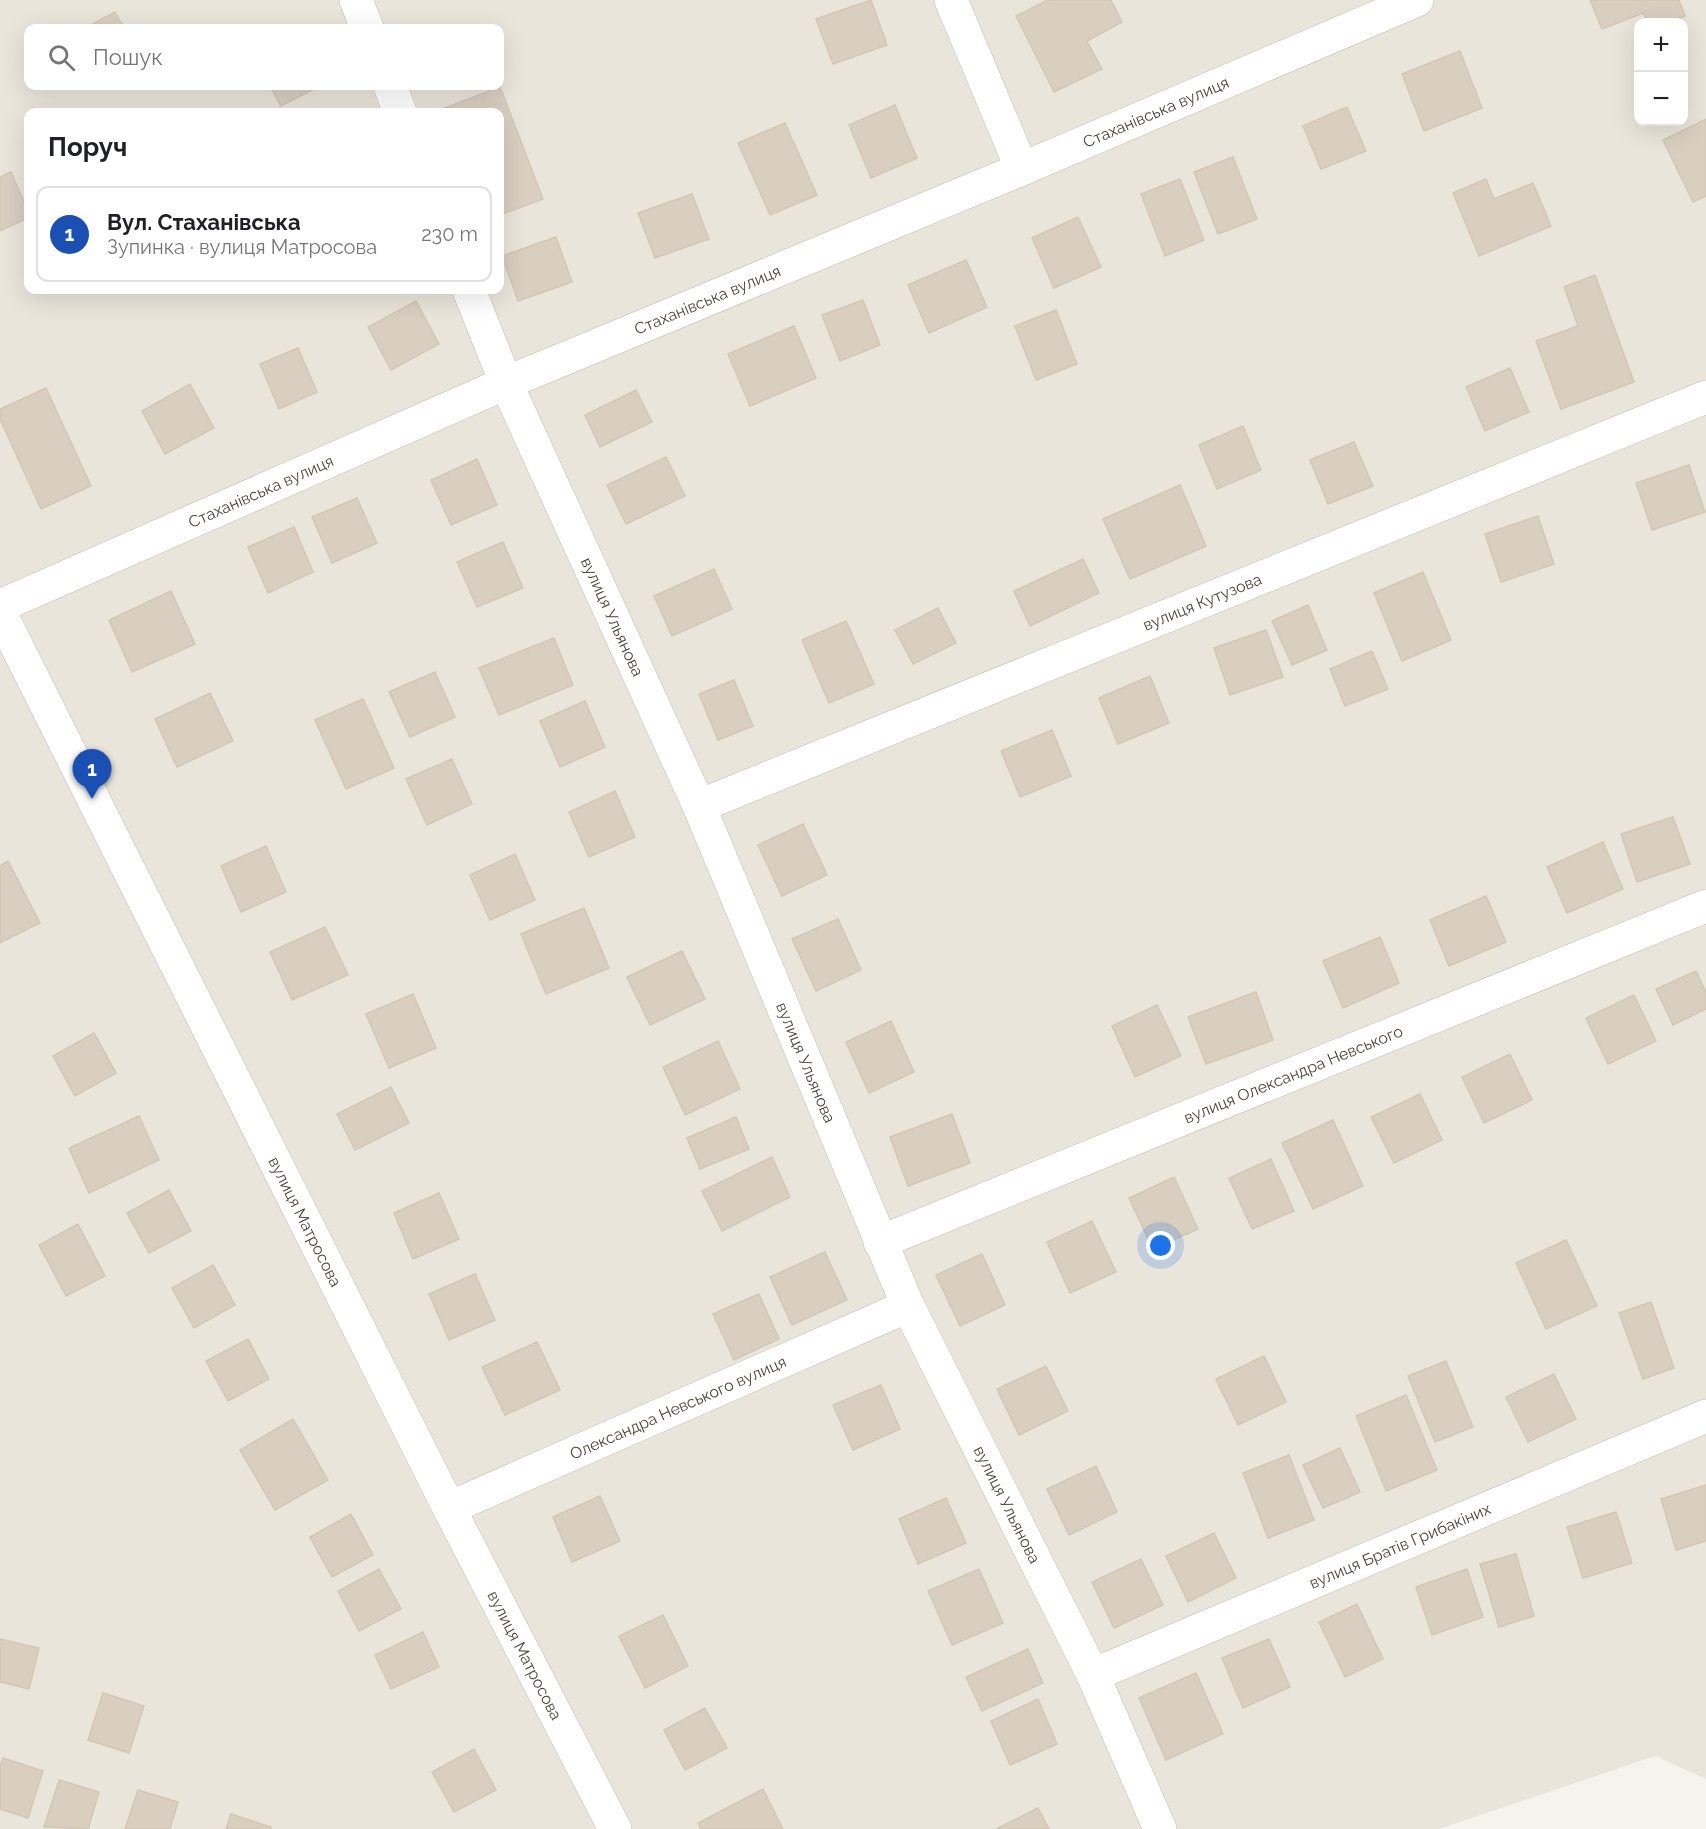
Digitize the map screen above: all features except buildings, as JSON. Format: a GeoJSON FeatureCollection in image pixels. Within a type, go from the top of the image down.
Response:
{"type":"FeatureCollection","features":[{"type":"Feature","properties":{"kind":"street"},"geometry":{"type":"LineString","coordinates":[[356,0],[365,24]]}},
{"type":"Feature","properties":{"kind":"street"},"geometry":{"type":"LineString","coordinates":[[951,0],[1022,169]]}},
{"type":"Feature","properties":{"kind":"street","name":"Стаханівська вулиця"},"geometry":{"type":"LineString","coordinates":[[0,606],[506,383],[1022,169],[1417,0]]}},
{"type":"Feature","properties":{"kind":"street"},"geometry":{"type":"LineString","coordinates":[[392,90],[398,108]]}},
{"type":"Feature","properties":{"kind":"street","name":"вулиця Ульянова"},"geometry":{"type":"LineString","coordinates":[[471,294],[506,383],[699,806],[908,1306],[1093,1675],[1160,1829]]}},
{"type":"Feature","properties":{"kind":"street","name":"вулиця Кутузова"},"geometry":{"type":"LineString","coordinates":[[699,806],[1706,398]]}},
{"type":"Feature","properties":{"kind":"street","name":"вулиця Матросова"},"geometry":{"type":"LineString","coordinates":[[0,614],[449,1508],[615,1829]]}},
{"type":"Feature","properties":{"kind":"street","name":"вулиця Олександра Невського"},"geometry":{"type":"LineString","coordinates":[[880,1242],[1706,906]]}},
{"type":"Feature","properties":{"kind":"street","name":"Олександра Невського вулиця"},"geometry":{"type":"LineString","coordinates":[[449,1508],[908,1306]]}},
{"type":"Feature","properties":{"kind":"street","name":"вулиця Братів Грибакіних"},"geometry":{"type":"LineString","coordinates":[[1093,1675],[1706,1416]]}},
{"type":"Feature","properties":{"kind":"shaded area"},"geometry":{"type":"Polygon","coordinates":[[[0,0],[1706,0],[1706,1779],[1655,1756],[1439,1829],[0,1829],[0,0]]]}},
{"type":"Feature","properties":{"kind":"place","name":"Вул. Стаханівська"},"geometry":{"type":"Point","coordinates":[92,799]}}]}
